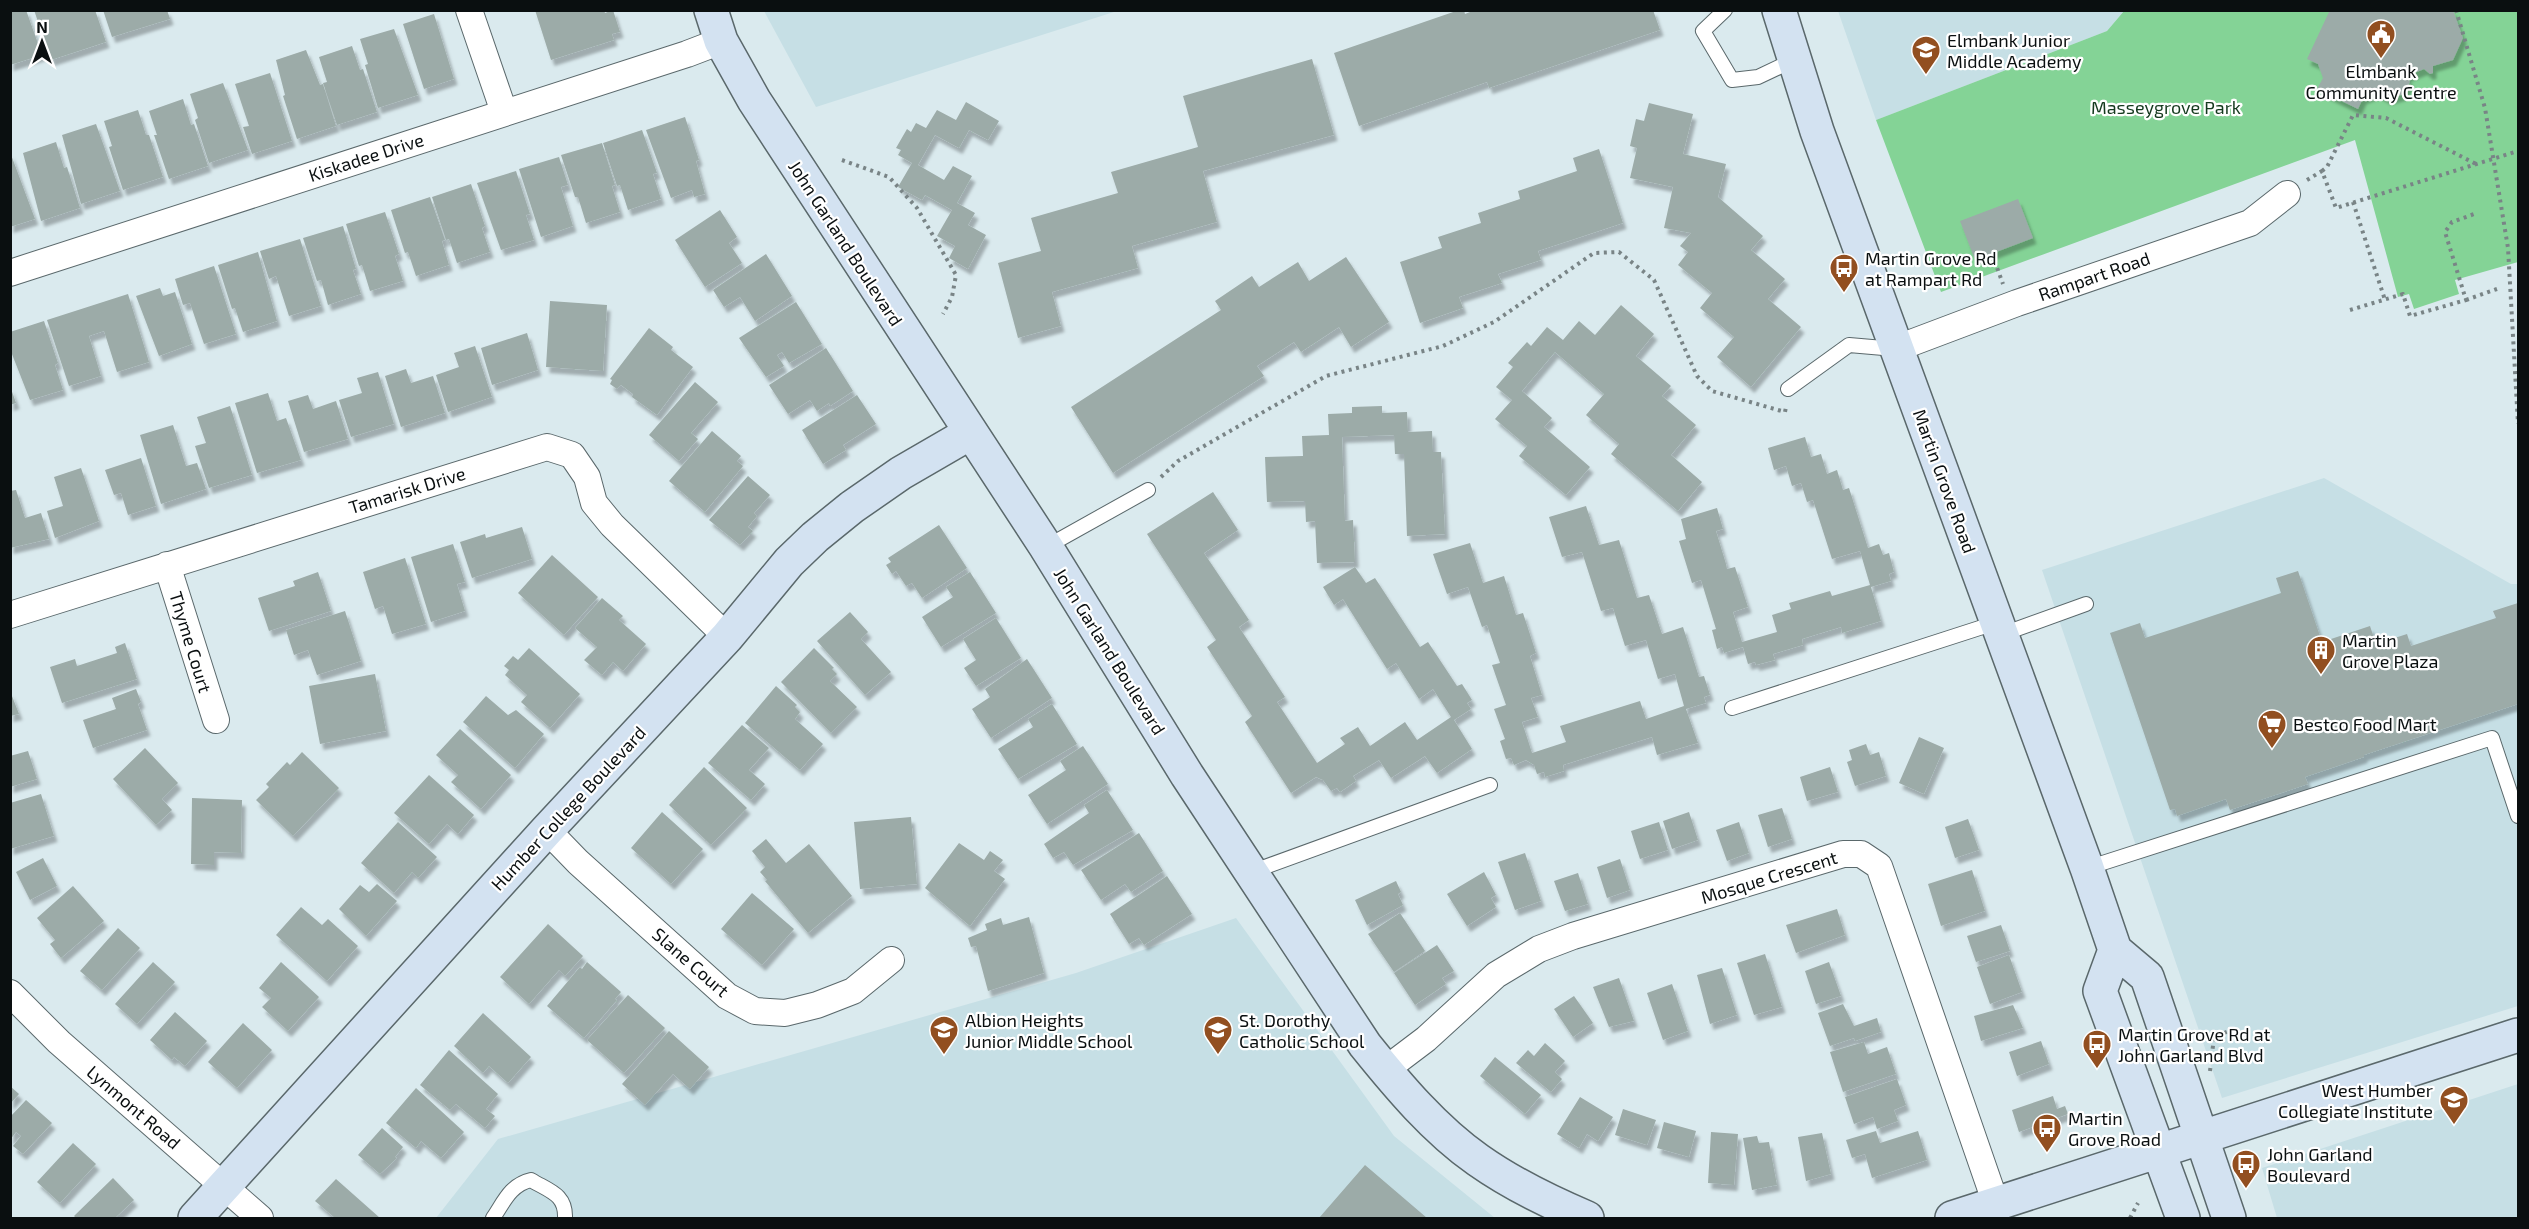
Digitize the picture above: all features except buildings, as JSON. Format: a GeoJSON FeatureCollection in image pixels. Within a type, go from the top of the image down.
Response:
{"type":"FeatureCollection","features":[{"type":"Feature","properties":{"kind":"street"},"geometry":{"type":"LineString","coordinates":[[469,10],[504,112]]}},
{"type":"Feature","properties":{"kind":"street","name":"John Garland Boulevard"},"geometry":{"type":"LineString","coordinates":[[711,10],[721,41],[754,100],[1046,547],[1187,775],[1365,1045],[1385,1070],[1436,1123],[1476,1158],[1519,1186],[1587,1218]]}},
{"type":"Feature","properties":{"kind":"street","name":"Martin Grove Road"},"geometry":{"type":"LineString","coordinates":[[1779,10],[1817,131],[2115,950]]}},
{"type":"Feature","properties":{"kind":"street","name":"Kiskadee Drive"},"geometry":{"type":"LineString","coordinates":[[10,273],[687,54],[721,41]]}},
{"type":"Feature","properties":{"kind":"street","name":"Rampart Road"},"geometry":{"type":"LineString","coordinates":[[1895,349],[2010,305],[2250,223],[2287,194]]}},
{"type":"Feature","properties":{"kind":"street","name":"Humber College Boulevard"},"geometry":{"type":"LineString","coordinates":[[195,1218],[547,830],[727,637],[767,586],[815,537],[901,473],[970,433]]}},
{"type":"Feature","properties":{"kind":"street","name":"Tamarisk Drive"},"geometry":{"type":"LineString","coordinates":[[10,615],[547,447],[572,455],[587,477],[594,503],[612,525],[727,637]]}},
{"type":"Feature","properties":{"kind":"street","name":"Thyme Court"},"geometry":{"type":"LineString","coordinates":[[167,565],[216,720]]}},
{"type":"Feature","properties":{"kind":"street","name":"Slane Court"},"geometry":{"type":"LineString","coordinates":[[547,830],[578,862],[727,996],[755,1011],[785,1012],[817,1005],[853,991],[891,960]]}},
{"type":"Feature","properties":{"kind":"street","name":"Mosque Crescent"},"geometry":{"type":"LineString","coordinates":[[1385,1070],[1426,1039],[1496,975],[1539,949],[1573,936],[1843,854],[1861,854],[1879,866],[1996,1204]]}},
{"type":"Feature","properties":{"kind":"street"},"geometry":{"type":"LineString","coordinates":[[2183,1218],[2100,991],[2115,950],[2147,977],[2229,1218]]}},
{"type":"Feature","properties":{"kind":"street","name":"Lynmont Road"},"geometry":{"type":"LineString","coordinates":[[10,993],[59,1042],[260,1218]]}},
{"type":"Feature","properties":{"kind":"street"},"geometry":{"type":"LineString","coordinates":[[1952,1218],[2518,1035]]}},
{"type":"Feature","properties":{"kind":"lane"},"geometry":{"type":"LineString","coordinates":[[1725,10],[1703,31],[1732,80],[1758,77],[1794,60]]}},
{"type":"Feature","properties":{"kind":"lane"},"geometry":{"type":"LineString","coordinates":[[1788,388],[1849,345],[1895,349]]}},
{"type":"Feature","properties":{"kind":"lane"},"geometry":{"type":"LineString","coordinates":[[1046,547],[1148,490]]}},
{"type":"Feature","properties":{"kind":"lane"},"geometry":{"type":"LineString","coordinates":[[1732,708],[2086,604]]}},
{"type":"Feature","properties":{"kind":"lane"},"geometry":{"type":"LineString","coordinates":[[2087,868],[2492,738],[2518,816]]}},
{"type":"Feature","properties":{"kind":"lane"},"geometry":{"type":"LineString","coordinates":[[1251,872],[1490,785]]}},
{"type":"Feature","properties":{"kind":"lane"},"geometry":{"type":"LineString","coordinates":[[494,1218],[512,1189],[520,1182],[531,1180],[560,1197],[566,1206],[565,1218]]}},
{"type":"Feature","properties":{"kind":"path"},"geometry":{"type":"LineString","coordinates":[[2456,10],[2485,108],[2508,248],[2518,424]]}},
{"type":"Feature","properties":{"kind":"path"},"geometry":{"type":"LineString","coordinates":[[2287,194],[2327,167],[2353,115],[2386,118],[2478,165]]}},
{"type":"Feature","properties":{"kind":"path"},"geometry":{"type":"LineString","coordinates":[[2322,171],[2336,208],[2518,151]]}},
{"type":"Feature","properties":{"kind":"path"},"geometry":{"type":"LineString","coordinates":[[842,160],[888,177],[917,208],[956,275],[952,297],[944,314]]}},
{"type":"Feature","properties":{"kind":"path"},"geometry":{"type":"LineString","coordinates":[[2353,202],[2385,300]]}},
{"type":"Feature","properties":{"kind":"path"},"geometry":{"type":"LineString","coordinates":[[2466,300],[2445,232],[2452,222],[2477,213]]}},
{"type":"Feature","properties":{"kind":"path"},"geometry":{"type":"LineString","coordinates":[[1148,490],[1178,461],[1326,376],[1443,346],[1494,322],[1594,253],[1619,252],[1654,280],[1697,376],[1712,391],[1785,412],[1788,388]]}},
{"type":"Feature","properties":{"kind":"path"},"geometry":{"type":"LineString","coordinates":[[1992,254],[2010,305]]}},
{"type":"Feature","properties":{"kind":"path"},"geometry":{"type":"LineString","coordinates":[[2350,310],[2403,294],[2410,316],[2497,289]]}},
{"type":"Feature","properties":{"kind":"path"},"geometry":{"type":"LineString","coordinates":[[2209,1079],[2214,1037],[2234,1029]]}},
{"type":"Feature","properties":{"kind":"path"},"geometry":{"type":"LineString","coordinates":[[2130,1218],[2138,1203]]}},
{"type":"Feature","properties":{"kind":"shaded area"},"geometry":{"type":"Polygon","coordinates":[[[764,11],[1117,11],[816,107],[764,11]]]}},
{"type":"Feature","properties":{"kind":"shaded area","name":"Elmbank Junior Middle Academy"},"geometry":{"type":"Polygon","coordinates":[[[1838,11],[2124,11],[2107,31],[1876,120],[1838,11]]]}},
{"type":"Feature","properties":{"kind":"shaded area"},"geometry":{"type":"Polygon","coordinates":[[[2324,478],[2511,584],[2518,584],[2518,1006],[2222,1098],[2042,570],[2324,478]]]}},
{"type":"Feature","properties":{"kind":"shaded area","name":"Albion Heights Junior Middle School"},"geometry":{"type":"Polygon","coordinates":[[[1236,918],[1394,1136],[1495,1218],[436,1218],[498,1139],[1076,973],[1236,918]]]}},
{"type":"Feature","properties":{"kind":"shaded area","name":"West Humber Collegiate Institute"},"geometry":{"type":"Polygon","coordinates":[[[2518,1084],[2518,1218],[2277,1218],[2262,1168],[2518,1084]]]}},
{"type":"Feature","properties":{"kind":"green space","name":"Masseygrove Park"},"geometry":{"type":"Polygon","coordinates":[[[2124,11],[2518,11],[2518,262],[2455,280],[2459,294],[2414,309],[2409,294],[2398,297],[2355,140],[1941,292],[1876,120],[2107,31],[2124,11]]]}},
{"type":"Feature","properties":{"kind":"place","name":"Elmbank Community Centre"},"geometry":{"type":"Point","coordinates":[2381,60]}},
{"type":"Feature","properties":{"kind":"place","name":"Elmbank Junior Middle Academy"},"geometry":{"type":"Point","coordinates":[1926,76]}},
{"type":"Feature","properties":{"kind":"place","name":"Martin Grove Rd at Rampart Rd"},"geometry":{"type":"Point","coordinates":[1844,294]}},
{"type":"Feature","properties":{"kind":"place","name":"Martin Grove Plaza"},"geometry":{"type":"Point","coordinates":[2321,676]}},
{"type":"Feature","properties":{"kind":"place","name":"Bestco Food Mart"},"geometry":{"type":"Point","coordinates":[2272,750]}},
{"type":"Feature","properties":{"kind":"place","name":"Albion Heights Junior Middle School"},"geometry":{"type":"Point","coordinates":[944,1056]}},
{"type":"Feature","properties":{"kind":"place","name":"St. Dorothy Catholic School"},"geometry":{"type":"Point","coordinates":[1218,1056]}},
{"type":"Feature","properties":{"kind":"place","name":"Martin Grove Rd at John Garland Blvd"},"geometry":{"type":"Point","coordinates":[2097,1070]}},
{"type":"Feature","properties":{"kind":"place","name":"West Humber Collegiate Institute"},"geometry":{"type":"Point","coordinates":[2454,1126]}},
{"type":"Feature","properties":{"kind":"place","name":"Martin Grove Road"},"geometry":{"type":"Point","coordinates":[2047,1154]}},
{"type":"Feature","properties":{"kind":"place","name":"John Garland Boulevard"},"geometry":{"type":"Point","coordinates":[2246,1190]}}]}
